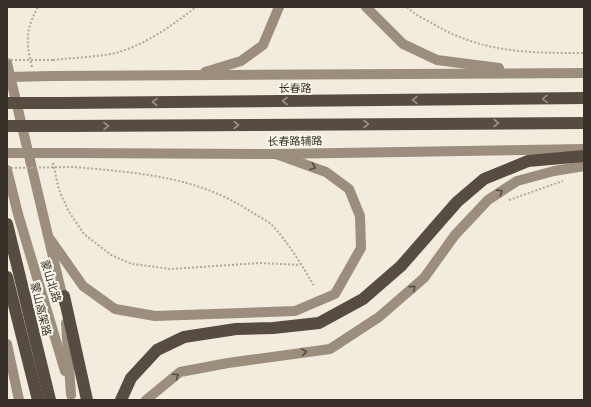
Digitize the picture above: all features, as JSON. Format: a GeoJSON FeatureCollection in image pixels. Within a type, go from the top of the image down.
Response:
{"type":"FeatureCollection","features":[{"type":"Feature","properties":{"kind":"highway","name":"长春路"},"geometry":{"type":"LineString","coordinates":[[7,103],[584,98]]}},
{"type":"Feature","properties":{"kind":"highway"},"geometry":{"type":"LineString","coordinates":[[7,126],[584,123]]}},
{"type":"Feature","properties":{"kind":"highway"},"geometry":{"type":"LineString","coordinates":[[121,400],[130,378],[157,350],[184,337],[236,329],[273,328],[319,324],[368,295],[401,266],[457,202],[484,179],[528,160],[584,156]]}},
{"type":"Feature","properties":{"kind":"highway","name":"蒙山高架路"},"geometry":{"type":"LineString","coordinates":[[7,224],[50,400]]}},
{"type":"Feature","properties":{"kind":"highway"},"geometry":{"type":"LineString","coordinates":[[7,277],[38,400]]}},
{"type":"Feature","properties":{"kind":"highway"},"geometry":{"type":"LineString","coordinates":[[64,296],[87,400]]}},
{"type":"Feature","properties":{"kind":"main road"},"geometry":{"type":"LineString","coordinates":[[196,75],[241,60],[263,45],[279,7]]}},
{"type":"Feature","properties":{"kind":"main road"},"geometry":{"type":"LineString","coordinates":[[366,7],[403,44],[437,60],[537,73]]}},
{"type":"Feature","properties":{"kind":"main road"},"geometry":{"type":"LineString","coordinates":[[7,63],[64,296],[72,398]]}},
{"type":"Feature","properties":{"kind":"main road"},"geometry":{"type":"LineString","coordinates":[[7,77],[584,73]]}},
{"type":"Feature","properties":{"kind":"main road","name":"长春路辅路"},"geometry":{"type":"LineString","coordinates":[[7,153],[276,154],[584,149]]}},
{"type":"Feature","properties":{"kind":"main road"},"geometry":{"type":"LineString","coordinates":[[50,239],[83,286],[115,309],[155,316],[295,311],[335,294],[360,248],[360,216],[349,189],[326,172],[276,154]]}},
{"type":"Feature","properties":{"kind":"main road"},"geometry":{"type":"LineString","coordinates":[[146,400],[180,372],[228,363],[330,349],[379,317],[424,278],[455,235],[488,200],[517,181],[554,171],[584,166]]}},
{"type":"Feature","properties":{"kind":"main road","name":"蒙山北路"},"geometry":{"type":"LineString","coordinates":[[7,169],[18,214],[72,398]]}},
{"type":"Feature","properties":{"kind":"main road"},"geometry":{"type":"LineString","coordinates":[[7,344],[18,400]]}},
{"type":"Feature","properties":{"kind":"main road"},"geometry":{"type":"LineString","coordinates":[[7,372],[18,400]]}},
{"type":"Feature","properties":{"kind":"path"},"geometry":{"type":"LineString","coordinates":[[32,68],[27,45],[30,21],[38,7]]}},
{"type":"Feature","properties":{"kind":"path"},"geometry":{"type":"LineString","coordinates":[[7,60],[53,60],[112,54],[140,43],[173,25],[196,7]]}},
{"type":"Feature","properties":{"kind":"path"},"geometry":{"type":"LineString","coordinates":[[407,7],[436,26],[474,43],[500,50],[584,53]]}},
{"type":"Feature","properties":{"kind":"path"},"geometry":{"type":"LineString","coordinates":[[52,160],[59,190],[69,212],[84,234],[111,255],[132,264],[171,269],[260,263],[301,265]]}},
{"type":"Feature","properties":{"kind":"path"},"geometry":{"type":"LineString","coordinates":[[7,169],[75,167],[141,174],[186,181],[233,200],[271,225],[292,249],[314,286]]}}]}
